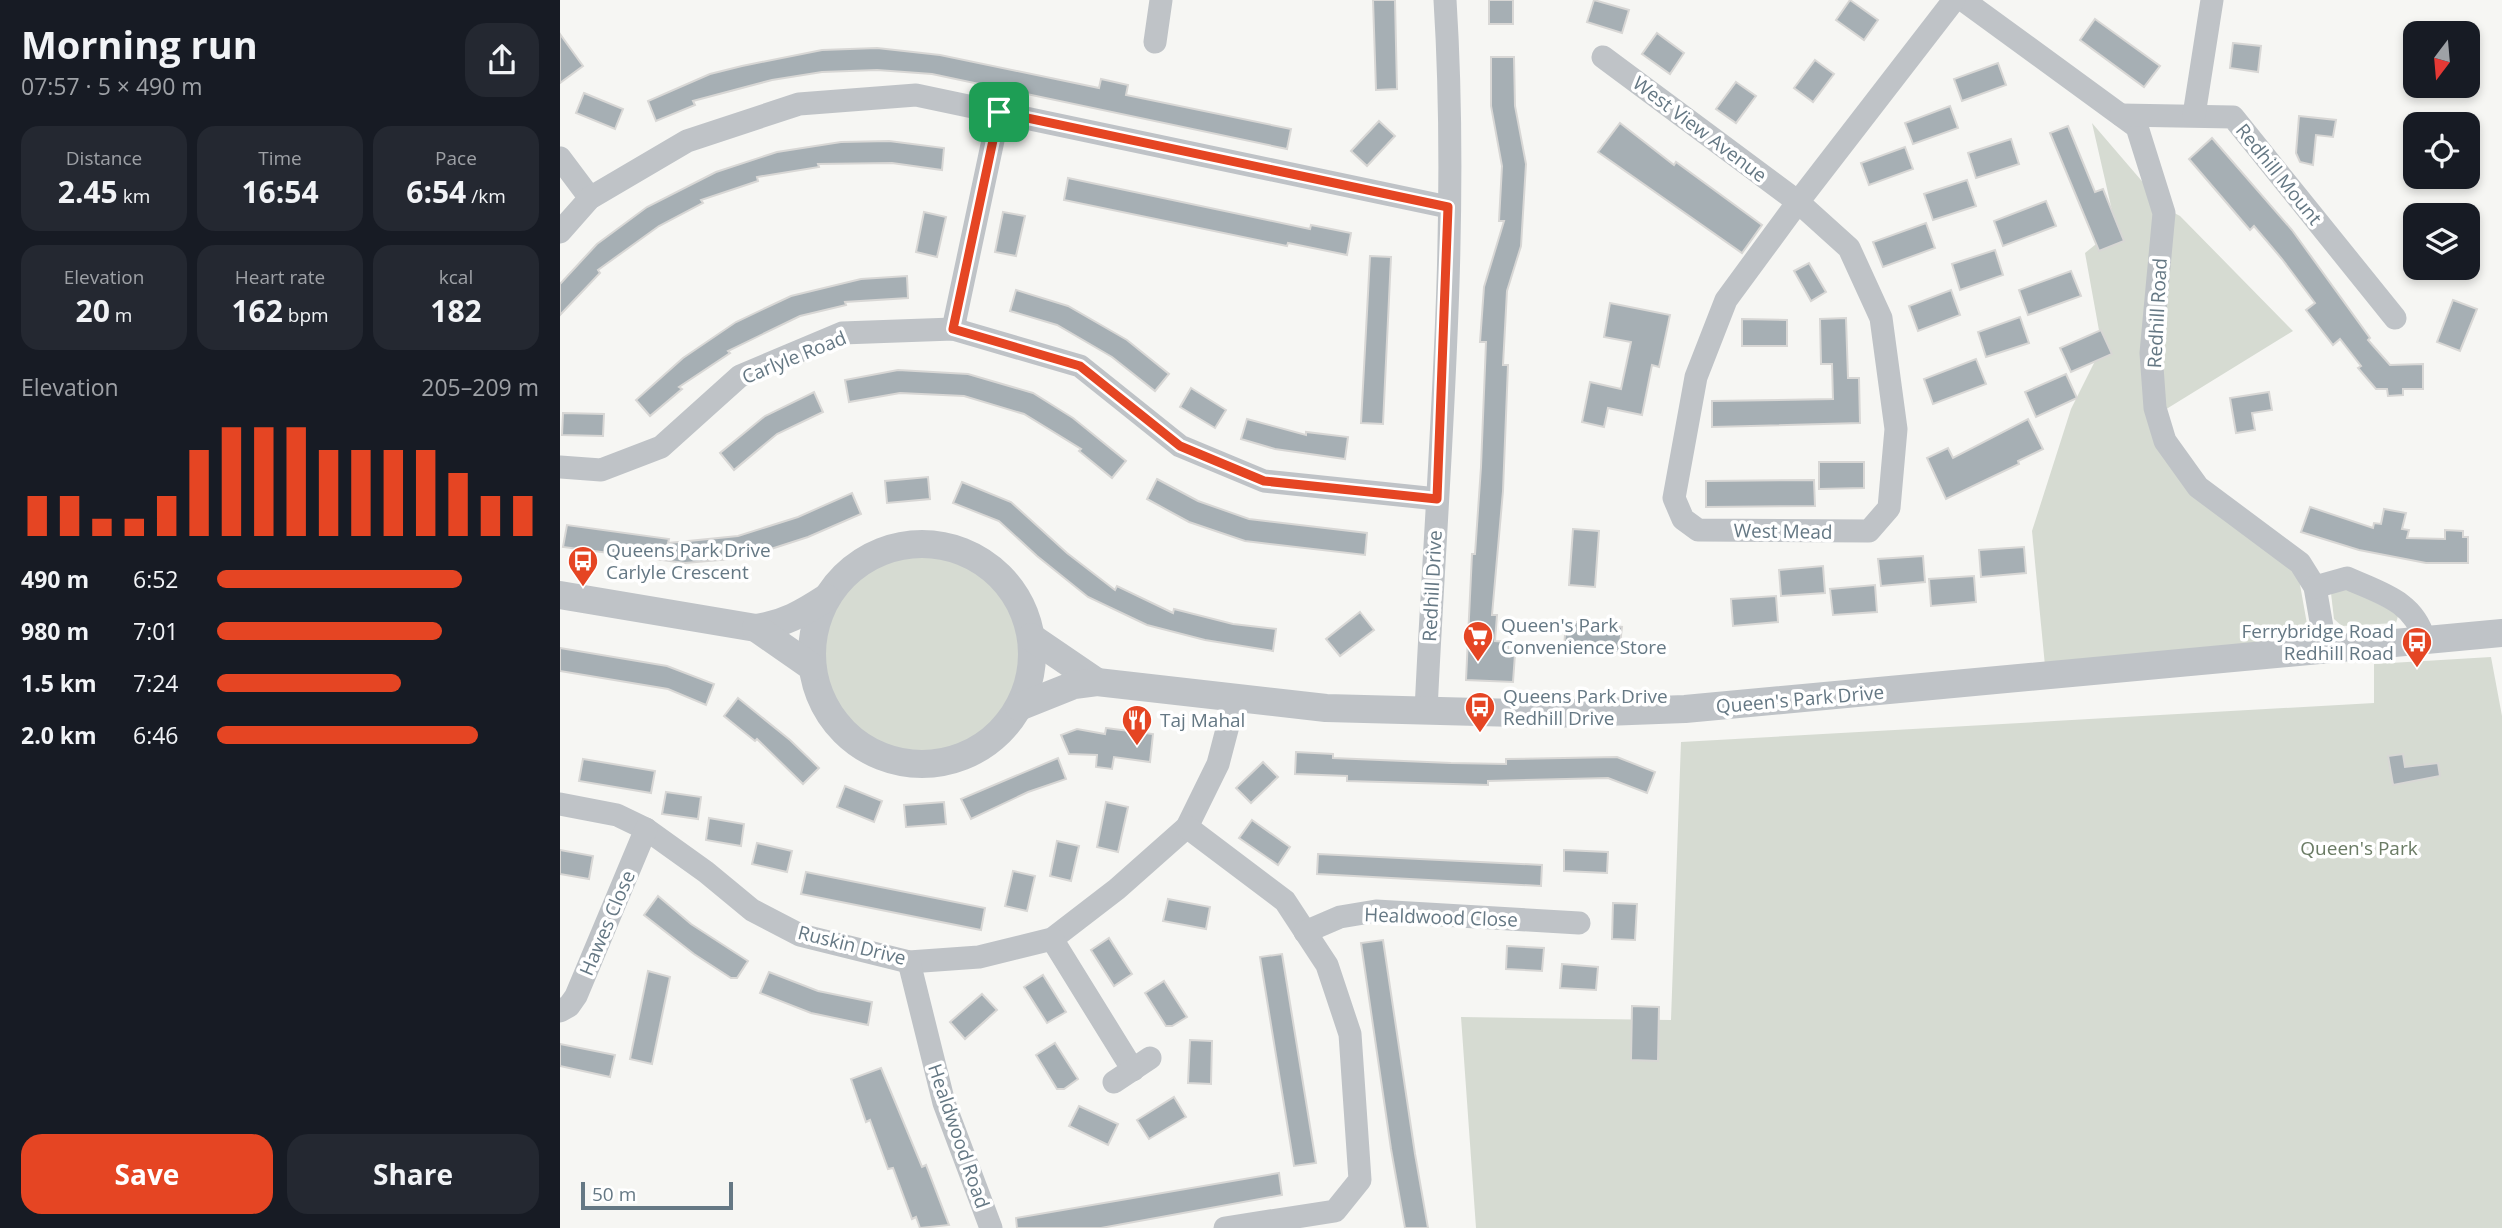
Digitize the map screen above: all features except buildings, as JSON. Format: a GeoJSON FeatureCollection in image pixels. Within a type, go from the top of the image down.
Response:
{"type":"FeatureCollection","features":[{"type":"Feature","properties":{"kind":"street"},"geometry":{"type":"LineString","coordinates":[[1155,42],[1161,0]]}},
{"type":"Feature","properties":{"kind":"street","name":"Redhill Drive"},"geometry":{"type":"LineString","coordinates":[[1426,711],[1437,499],[1451,95],[1445,0]]}},
{"type":"Feature","properties":{"kind":"street","name":"West Mead"},"geometry":{"type":"LineString","coordinates":[[1798,202],[1849,248],[1881,317],[1896,429],[1889,508],[1869,531],[1698,530],[1682,519],[1674,498],[1696,377],[1726,300],[1798,202],[1954,0]]}},
{"type":"Feature","properties":{"kind":"street","name":"Redhill Road"},"geometry":{"type":"LineString","coordinates":[[1963,0],[2137,127],[2164,213],[2151,353],[2155,408],[2165,440],[2198,487],[2300,563],[2315,587],[2326,650]]}},
{"type":"Feature","properties":{"kind":"street"},"geometry":{"type":"LineString","coordinates":[[2194,115],[2212,0]]}},
{"type":"Feature","properties":{"kind":"street","name":"West View Avenue"},"geometry":{"type":"LineString","coordinates":[[1603,57],[1798,202]]}},
{"type":"Feature","properties":{"kind":"street"},"geometry":{"type":"LineString","coordinates":[[560,232],[590,198],[687,141],[799,104],[916,95],[1448,207]]}},
{"type":"Feature","properties":{"kind":"street"},"geometry":{"type":"LineString","coordinates":[[953,329],[999,112]]}},
{"type":"Feature","properties":{"kind":"street","name":"Redhill Mount"},"geometry":{"type":"LineString","coordinates":[[2121,115],[2233,117],[2395,318]]}},
{"type":"Feature","properties":{"kind":"street"},"geometry":{"type":"LineString","coordinates":[[560,158],[590,198]]}},
{"type":"Feature","properties":{"kind":"street","name":"Carlyle Road"},"geometry":{"type":"LineString","coordinates":[[560,467],[601,470],[661,447],[740,376],[842,333],[953,329],[1080,366],[1180,446],[1264,481],[1437,499]]}},
{"type":"Feature","properties":{"kind":"street","name":"Queen's Park Drive"},"geometry":{"type":"LineString","coordinates":[[560,595],[756,628],[776,625],[799,616],[826,598],[848,571],[878,552],[912,543],[948,546],[980,559],[1007,583],[1025,613],[1031,637],[1032,661],[1028,685],[1019,707],[995,736],[965,755],[917,764],[893,760],[870,751],[842,730],[822,701],[812,667],[813,632],[826,598]]}},
{"type":"Feature","properties":{"kind":"street"},"geometry":{"type":"LineString","coordinates":[[2315,587],[2347,578],[2397,601],[2419,621],[2424,639]]}},
{"type":"Feature","properties":{"kind":"street","name":"Queen's Park Drive"},"geometry":{"type":"LineString","coordinates":[[756,628],[812,667]]}},
{"type":"Feature","properties":{"kind":"street","name":"Queen's Park Drive"},"geometry":{"type":"LineString","coordinates":[[1019,707],[1074,685],[1097,682],[1326,708],[1551,714],[1685,709],[2502,633]]}},
{"type":"Feature","properties":{"kind":"street","name":"Queen's Park Drive"},"geometry":{"type":"LineString","coordinates":[[1031,637],[1097,682]]}},
{"type":"Feature","properties":{"kind":"street","name":"Ruskin Drive"},"geometry":{"type":"LineString","coordinates":[[560,804],[617,815],[646,829],[752,910],[800,935],[909,962],[979,957],[1052,939],[1116,889],[1187,827],[1217,764],[1235,699]]}},
{"type":"Feature","properties":{"kind":"street"},"geometry":{"type":"LineString","coordinates":[[1187,827],[1285,901],[1327,965],[1350,1034],[1360,1180],[1335,1211],[1225,1228]]}},
{"type":"Feature","properties":{"kind":"street","name":"Hawes Close"},"geometry":{"type":"LineString","coordinates":[[560,1011],[569,1006],[576,996],[646,829]]}},
{"type":"Feature","properties":{"kind":"street","name":"Healdwood Close"},"geometry":{"type":"LineString","coordinates":[[1305,932],[1340,917],[1376,911],[1579,923]]}},
{"type":"Feature","properties":{"kind":"street"},"geometry":{"type":"LineString","coordinates":[[1052,939],[1132,1070]]}},
{"type":"Feature","properties":{"kind":"street","name":"Healdwood Road"},"geometry":{"type":"LineString","coordinates":[[909,962],[944,1103],[991,1228]]}},
{"type":"Feature","properties":{"kind":"green space"},"geometry":{"type":"Polygon","coordinates":[[[2092,123],[2165,208],[2180,216],[2293,331],[2155,416],[2209,492],[2277,539],[2299,579],[2310,641],[2045,666],[2032,531],[2071,409],[2102,347],[2085,253],[2116,228],[2092,123]]]}},
{"type":"Feature","properties":{"kind":"green space"},"geometry":{"type":"Polygon","coordinates":[[[922,554],[960,561],[993,583],[1015,616],[1022,654],[1015,692],[993,725],[960,747],[922,754],[884,747],[851,725],[829,692],[822,654],[829,616],[851,583],[884,561],[922,554]]]}},
{"type":"Feature","properties":{"kind":"green space"},"geometry":{"type":"Polygon","coordinates":[[[2345,587],[2394,612],[2398,616],[2396,623],[2342,626],[2334,619],[2331,593],[2345,587]]]}},
{"type":"Feature","properties":{"kind":"green space","name":"Queen's Park"},"geometry":{"type":"Polygon","coordinates":[[[2491,657],[2502,716],[2502,1228],[1476,1228],[1461,1017],[1671,1020],[1681,742],[2374,703],[2374,664],[2491,657]]]}},
{"type":"Feature","properties":{"kind":"place","name":"Queens Park Drive Carlyle Crescent"},"geometry":{"type":"Point","coordinates":[583,588]}},
{"type":"Feature","properties":{"kind":"place","name":"Queen's Park Convenience Store"},"geometry":{"type":"Point","coordinates":[1478,663]}},
{"type":"Feature","properties":{"kind":"place","name":"Ferrybridge Road Redhill Road"},"geometry":{"type":"Point","coordinates":[2417,669]}},
{"type":"Feature","properties":{"kind":"place","name":"Queens Park Drive Redhill Drive"},"geometry":{"type":"Point","coordinates":[1480,734]}},
{"type":"Feature","properties":{"kind":"place","name":"Taj Mahal"},"geometry":{"type":"Point","coordinates":[1137,747]}},
{"type":"Feature","properties":{"kind":"route"},"geometry":{"type":"LineString","coordinates":[[999,112],[1448,207],[1444,375],[1437,499],[1264,481],[1180,446],[1080,366],[953,329],[999,112]]}}]}
